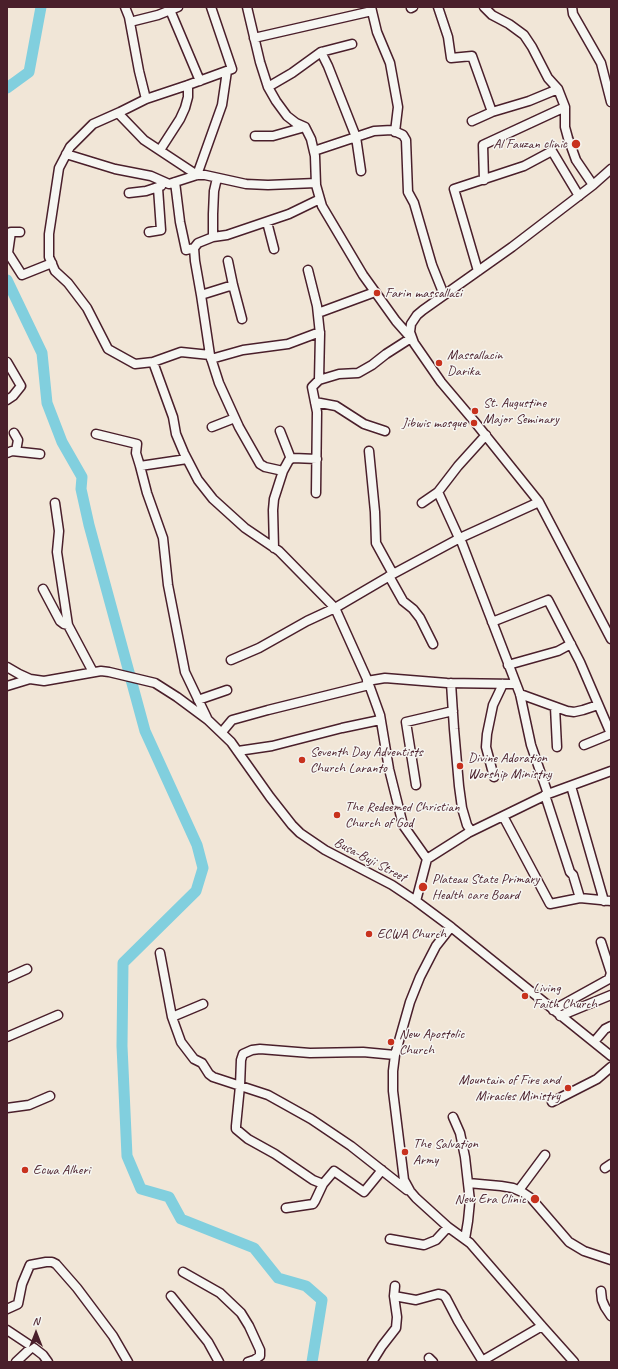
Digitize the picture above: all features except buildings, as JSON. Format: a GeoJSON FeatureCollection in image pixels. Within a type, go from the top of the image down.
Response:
{"type":"FeatureCollection","features":[{"type":"Feature","properties":{"kind":"street"},"geometry":{"type":"LineString","coordinates":[[125,7],[130,22],[138,71],[146,99]]}},
{"type":"Feature","properties":{"kind":"street"},"geometry":{"type":"LineString","coordinates":[[211,7],[232,69],[146,99],[93,124],[70,147],[59,168],[49,234],[50,257],[52,263],[55,271],[68,283],[87,308],[108,349],[135,364],[153,362],[181,352],[210,357],[243,350],[288,344],[320,332]]}},
{"type":"Feature","properties":{"kind":"street"},"geometry":{"type":"LineString","coordinates":[[247,7],[260,62],[268,87],[287,116],[296,123],[305,127],[311,139],[314,151],[316,183],[320,200],[336,231],[363,275],[396,321],[411,338],[441,382],[486,435],[539,502],[611,639]]}},
{"type":"Feature","properties":{"kind":"street"},"geometry":{"type":"LineString","coordinates":[[438,7],[448,37],[451,58],[472,56],[492,112]]}},
{"type":"Feature","properties":{"kind":"street"},"geometry":{"type":"LineString","coordinates":[[484,7],[492,15],[509,24],[524,35],[548,78],[558,89],[565,107],[568,138],[576,160],[593,185]]}},
{"type":"Feature","properties":{"kind":"street"},"geometry":{"type":"LineString","coordinates":[[572,7],[573,14],[601,63],[611,102]]}},
{"type":"Feature","properties":{"kind":"street"},"geometry":{"type":"LineString","coordinates":[[130,22],[158,15],[174,9],[200,81]]}},
{"type":"Feature","properties":{"kind":"street"},"geometry":{"type":"LineString","coordinates":[[254,38],[371,9],[377,32],[390,63],[398,107],[395,132]]}},
{"type":"Feature","properties":{"kind":"street"},"geometry":{"type":"LineString","coordinates":[[268,87],[292,73],[320,52],[352,44]]}},
{"type":"Feature","properties":{"kind":"street"},"geometry":{"type":"LineString","coordinates":[[320,52],[328,66],[356,136],[361,171]]}},
{"type":"Feature","properties":{"kind":"street"},"geometry":{"type":"LineString","coordinates":[[197,175],[222,105],[227,71]]}},
{"type":"Feature","properties":{"kind":"street"},"geometry":{"type":"LineString","coordinates":[[160,150],[174,130],[185,108],[188,96],[188,85]]}},
{"type":"Feature","properties":{"kind":"street"},"geometry":{"type":"LineString","coordinates":[[472,121],[492,112],[529,101],[558,89]]}},
{"type":"Feature","properties":{"kind":"street"},"geometry":{"type":"LineString","coordinates":[[484,180],[483,145],[565,107]]}},
{"type":"Feature","properties":{"kind":"street"},"geometry":{"type":"LineString","coordinates":[[118,113],[144,140],[197,175],[246,184],[268,185],[316,183]]}},
{"type":"Feature","properties":{"kind":"street"},"geometry":{"type":"LineString","coordinates":[[256,136],[272,136],[305,127]]}},
{"type":"Feature","properties":{"kind":"street"},"geometry":{"type":"LineString","coordinates":[[314,151],[374,131],[392,130],[403,135],[406,140],[408,192],[414,203],[432,265],[444,295]]}},
{"type":"Feature","properties":{"kind":"street"},"geometry":{"type":"LineString","coordinates":[[478,271],[454,189],[524,166],[552,151],[579,196]]}},
{"type":"Feature","properties":{"kind":"street"},"geometry":{"type":"LineString","coordinates":[[66,154],[115,169],[151,176],[165,183]]}},
{"type":"Feature","properties":{"kind":"street"},"geometry":{"type":"LineString","coordinates":[[411,338],[411,324],[417,315],[579,196],[611,169]]}},
{"type":"Feature","properties":{"kind":"street"},"geometry":{"type":"LineString","coordinates":[[129,193],[158,188],[165,183],[175,182],[197,175]]}},
{"type":"Feature","properties":{"kind":"street"},"geometry":{"type":"LineString","coordinates":[[213,237],[212,214],[217,178]]}},
{"type":"Feature","properties":{"kind":"street"},"geometry":{"type":"LineString","coordinates":[[175,182],[180,222],[186,250],[194,248],[198,243],[213,237],[227,235],[267,222],[290,214],[320,200]]}},
{"type":"Feature","properties":{"kind":"street"},"geometry":{"type":"LineString","coordinates":[[149,232],[161,230],[158,188]]}},
{"type":"Feature","properties":{"kind":"street"},"geometry":{"type":"LineString","coordinates":[[267,222],[274,250]]}},
{"type":"Feature","properties":{"kind":"street"},"geometry":{"type":"LineString","coordinates":[[20,232],[11,232],[8,253],[22,275],[52,263]]}},
{"type":"Feature","properties":{"kind":"street"},"geometry":{"type":"LineString","coordinates":[[194,248],[210,357],[219,383],[235,418],[260,464],[265,467],[283,471]]}},
{"type":"Feature","properties":{"kind":"street"},"geometry":{"type":"LineString","coordinates":[[228,261],[242,319]]}},
{"type":"Feature","properties":{"kind":"street"},"geometry":{"type":"LineString","coordinates":[[308,270],[318,313],[320,332],[319,380]]}},
{"type":"Feature","properties":{"kind":"street"},"geometry":{"type":"LineString","coordinates":[[201,295],[233,285]]}},
{"type":"Feature","properties":{"kind":"street"},"geometry":{"type":"LineString","coordinates":[[318,313],[375,292]]}},
{"type":"Feature","properties":{"kind":"street"},"geometry":{"type":"LineString","coordinates":[[316,493],[317,419],[312,387],[319,380],[339,374],[358,373],[411,338]]}},
{"type":"Feature","properties":{"kind":"street"},"geometry":{"type":"LineString","coordinates":[[7,362],[21,386],[13,396],[7,400]]}},
{"type":"Feature","properties":{"kind":"street"},"geometry":{"type":"LineString","coordinates":[[153,362],[173,417],[176,434],[198,480],[213,499],[245,528],[274,548],[335,608],[368,683],[380,720],[389,769],[403,825],[427,859]]}},
{"type":"Feature","properties":{"kind":"street"},"geometry":{"type":"LineString","coordinates":[[315,402],[336,406],[364,424],[385,431]]}},
{"type":"Feature","properties":{"kind":"street"},"geometry":{"type":"LineString","coordinates":[[212,427],[235,418]]}},
{"type":"Feature","properties":{"kind":"street"},"geometry":{"type":"LineString","coordinates":[[280,431],[291,459]]}},
{"type":"Feature","properties":{"kind":"street"},"geometry":{"type":"LineString","coordinates":[[14,433],[18,440],[16,451]]}},
{"type":"Feature","properties":{"kind":"street"},"geometry":{"type":"LineString","coordinates":[[96,434],[137,444],[136,453],[147,493],[163,538],[168,585],[186,672],[208,720]]}},
{"type":"Feature","properties":{"kind":"street"},"geometry":{"type":"LineString","coordinates":[[422,503],[438,492],[458,466],[486,435]]}},
{"type":"Feature","properties":{"kind":"street"},"geometry":{"type":"LineString","coordinates":[[7,453],[16,451],[40,454]]}},
{"type":"Feature","properties":{"kind":"street"},"geometry":{"type":"LineString","coordinates":[[369,451],[376,512],[376,544],[403,601],[413,609],[420,618],[433,644]]}},
{"type":"Feature","properties":{"kind":"street"},"geometry":{"type":"LineString","coordinates":[[140,466],[187,459]]}},
{"type":"Feature","properties":{"kind":"street"},"geometry":{"type":"LineString","coordinates":[[274,548],[272,510],[274,499],[288,460],[317,459]]}},
{"type":"Feature","properties":{"kind":"street"},"geometry":{"type":"LineString","coordinates":[[438,492],[460,538],[520,694],[531,745],[570,872],[573,875],[580,898]]}},
{"type":"Feature","properties":{"kind":"street"},"geometry":{"type":"LineString","coordinates":[[231,660],[259,648],[307,621],[335,608],[391,575],[460,538],[539,502]]}},
{"type":"Feature","properties":{"kind":"street"},"geometry":{"type":"LineString","coordinates":[[56,503],[59,531],[57,552],[68,625],[93,672]]}},
{"type":"Feature","properties":{"kind":"street"},"geometry":{"type":"LineString","coordinates":[[43,589],[60,621],[68,625]]}},
{"type":"Feature","properties":{"kind":"street"},"geometry":{"type":"LineString","coordinates":[[492,622],[548,600],[571,644],[611,734],[584,745]]}},
{"type":"Feature","properties":{"kind":"street"},"geometry":{"type":"LineString","coordinates":[[508,665],[558,651],[571,644]]}},
{"type":"Feature","properties":{"kind":"street"},"geometry":{"type":"LineString","coordinates":[[7,667],[30,679]]}},
{"type":"Feature","properties":{"kind":"street","name":"Busa-Buji Street"},"geometry":{"type":"LineString","coordinates":[[30,679],[49,681],[101,671],[155,683],[177,697],[222,732],[238,751],[282,813],[300,833],[325,850],[392,885],[416,901],[451,927],[611,1056]]}},
{"type":"Feature","properties":{"kind":"street"},"geometry":{"type":"LineString","coordinates":[[222,732],[232,720],[385,678],[451,683],[516,684]]}},
{"type":"Feature","properties":{"kind":"street"},"geometry":{"type":"LineString","coordinates":[[7,686],[30,679]]}},
{"type":"Feature","properties":{"kind":"street"},"geometry":{"type":"LineString","coordinates":[[451,683],[456,761],[462,808],[467,825],[471,831]]}},
{"type":"Feature","properties":{"kind":"street"},"geometry":{"type":"LineString","coordinates":[[494,778],[486,747],[487,734],[493,704],[503,684]]}},
{"type":"Feature","properties":{"kind":"street"},"geometry":{"type":"LineString","coordinates":[[198,700],[227,690]]}},
{"type":"Feature","properties":{"kind":"street"},"geometry":{"type":"LineString","coordinates":[[520,694],[567,711],[574,712],[598,705]]}},
{"type":"Feature","properties":{"kind":"street"},"geometry":{"type":"LineString","coordinates":[[555,707],[557,747]]}},
{"type":"Feature","properties":{"kind":"street"},"geometry":{"type":"LineString","coordinates":[[416,785],[406,722],[452,711]]}},
{"type":"Feature","properties":{"kind":"street"},"geometry":{"type":"LineString","coordinates":[[238,751],[272,746],[380,720]]}},
{"type":"Feature","properties":{"kind":"street"},"geometry":{"type":"LineString","coordinates":[[416,901],[427,859],[471,831],[547,794],[611,771]]}},
{"type":"Feature","properties":{"kind":"street"},"geometry":{"type":"LineString","coordinates":[[503,816],[550,904],[580,898],[608,901],[570,786]]}},
{"type":"Feature","properties":{"kind":"street"},"geometry":{"type":"LineString","coordinates":[[410,1191],[404,1180],[393,1091],[395,1056],[410,1002],[420,977],[436,946],[451,927]]}},
{"type":"Feature","properties":{"kind":"street"},"geometry":{"type":"LineString","coordinates":[[553,1010],[610,979],[611,973],[601,942]]}},
{"type":"Feature","properties":{"kind":"street"},"geometry":{"type":"LineString","coordinates":[[160,953],[172,1017],[181,1042],[194,1059],[202,1063],[212,1077],[268,1095],[311,1119],[351,1146],[410,1191],[448,1228],[470,1243],[574,1362]]}},
{"type":"Feature","properties":{"kind":"street"},"geometry":{"type":"LineString","coordinates":[[7,978],[27,969]]}},
{"type":"Feature","properties":{"kind":"street"},"geometry":{"type":"LineString","coordinates":[[560,1016],[611,995]]}},
{"type":"Feature","properties":{"kind":"street"},"geometry":{"type":"LineString","coordinates":[[172,1017],[203,1004]]}},
{"type":"Feature","properties":{"kind":"street"},"geometry":{"type":"LineString","coordinates":[[7,1037],[58,1015]]}},
{"type":"Feature","properties":{"kind":"street"},"geometry":{"type":"LineString","coordinates":[[594,1042],[605,1029],[611,1026]]}},
{"type":"Feature","properties":{"kind":"street"},"geometry":{"type":"LineString","coordinates":[[323,1184],[313,1180],[275,1154],[248,1139],[236,1129],[241,1060],[243,1054],[252,1050],[260,1049],[310,1053],[363,1052],[395,1056]]}},
{"type":"Feature","properties":{"kind":"street"},"geometry":{"type":"LineString","coordinates":[[552,1102],[597,1079],[611,1067]]}},
{"type":"Feature","properties":{"kind":"street"},"geometry":{"type":"LineString","coordinates":[[7,1108],[29,1105],[50,1096]]}},
{"type":"Feature","properties":{"kind":"street"},"geometry":{"type":"LineString","coordinates":[[453,1117],[463,1142],[468,1183],[469,1213],[465,1239]]}},
{"type":"Feature","properties":{"kind":"street"},"geometry":{"type":"LineString","coordinates":[[519,1190],[545,1155]]}},
{"type":"Feature","properties":{"kind":"street"},"geometry":{"type":"LineString","coordinates":[[286,1208],[313,1204],[316,1201],[323,1184],[334,1171],[364,1192],[382,1170]]}},
{"type":"Feature","properties":{"kind":"street"},"geometry":{"type":"LineString","coordinates":[[468,1183],[501,1186],[519,1190],[531,1198],[569,1242],[584,1251],[611,1260]]}},
{"type":"Feature","properties":{"kind":"street"},"geometry":{"type":"LineString","coordinates":[[390,1239],[424,1245],[436,1240],[448,1228]]}},
{"type":"Feature","properties":{"kind":"street"},"geometry":{"type":"LineString","coordinates":[[7,1309],[18,1304],[22,1284],[30,1265],[52,1262],[56,1264],[77,1288],[113,1336],[128,1362]]}},
{"type":"Feature","properties":{"kind":"street"},"geometry":{"type":"LineString","coordinates":[[183,1272],[220,1293],[240,1313],[249,1326],[260,1350],[260,1356],[248,1362]]}},
{"type":"Feature","properties":{"kind":"street"},"geometry":{"type":"LineString","coordinates":[[372,1362],[396,1328],[397,1317],[394,1296],[395,1286]]}},
{"type":"Feature","properties":{"kind":"street"},"geometry":{"type":"LineString","coordinates":[[601,1291],[602,1300],[611,1316]]}},
{"type":"Feature","properties":{"kind":"street"},"geometry":{"type":"LineString","coordinates":[[394,1296],[416,1300],[438,1294],[443,1295],[482,1362],[542,1326]]}},
{"type":"Feature","properties":{"kind":"street"},"geometry":{"type":"LineString","coordinates":[[171,1296],[208,1342],[219,1362]]}},
{"type":"Feature","properties":{"kind":"street"},"geometry":{"type":"LineString","coordinates":[[7,1330],[43,1355],[48,1362]]}},
{"type":"Feature","properties":{"kind":"street"},"geometry":{"type":"LineString","coordinates":[[16,1362],[32,1347]]}},
{"type":"Feature","properties":{"kind":"waterway"},"geometry":{"type":"LineString","coordinates":[[7,88],[29,72],[41,7]]}},
{"type":"Feature","properties":{"kind":"waterway"},"geometry":{"type":"LineString","coordinates":[[7,280],[42,353],[47,403],[62,442],[82,477],[81,489],[89,525],[145,731],[197,845],[203,868],[196,891],[123,963],[122,1046],[127,1156],[141,1189],[169,1197],[181,1219],[254,1248],[278,1278],[306,1286],[322,1300],[312,1362]]}},
{"type":"Feature","properties":{"kind":"place","name":"Al Fauzan clinic"},"geometry":{"type":"Point","coordinates":[576,144]}},
{"type":"Feature","properties":{"kind":"place","name":"Farin massallaci"},"geometry":{"type":"Point","coordinates":[377,293]}},
{"type":"Feature","properties":{"kind":"place","name":"Massallacin Darika"},"geometry":{"type":"Point","coordinates":[439,363]}},
{"type":"Feature","properties":{"kind":"place","name":"St. Augustine Major Seminary"},"geometry":{"type":"Point","coordinates":[475,411]}},
{"type":"Feature","properties":{"kind":"place","name":"Jibwis mosque"},"geometry":{"type":"Point","coordinates":[474,423]}},
{"type":"Feature","properties":{"kind":"place","name":"Seventh Day Adventists Church Laranto"},"geometry":{"type":"Point","coordinates":[302,760]}},
{"type":"Feature","properties":{"kind":"place","name":"Divine Adoration Worship Ministry"},"geometry":{"type":"Point","coordinates":[460,766]}},
{"type":"Feature","properties":{"kind":"place","name":"The Redeemed Christian Church of God"},"geometry":{"type":"Point","coordinates":[337,815]}},
{"type":"Feature","properties":{"kind":"place","name":"Plateau State Primary Health care Board"},"geometry":{"type":"Point","coordinates":[423,887]}},
{"type":"Feature","properties":{"kind":"place","name":"ECWA Church"},"geometry":{"type":"Point","coordinates":[369,934]}},
{"type":"Feature","properties":{"kind":"place","name":"Living Faith Church"},"geometry":{"type":"Point","coordinates":[525,996]}},
{"type":"Feature","properties":{"kind":"place","name":"New Apostolic Church"},"geometry":{"type":"Point","coordinates":[391,1042]}},
{"type":"Feature","properties":{"kind":"place","name":"Mountain of Fire and Miracles Ministry"},"geometry":{"type":"Point","coordinates":[568,1088]}},
{"type":"Feature","properties":{"kind":"place","name":"The Salvation Army"},"geometry":{"type":"Point","coordinates":[405,1152]}},
{"type":"Feature","properties":{"kind":"place","name":"Ecwa Alheri"},"geometry":{"type":"Point","coordinates":[25,1170]}},
{"type":"Feature","properties":{"kind":"place","name":"New Era Clinic"},"geometry":{"type":"Point","coordinates":[535,1199]}}]}
